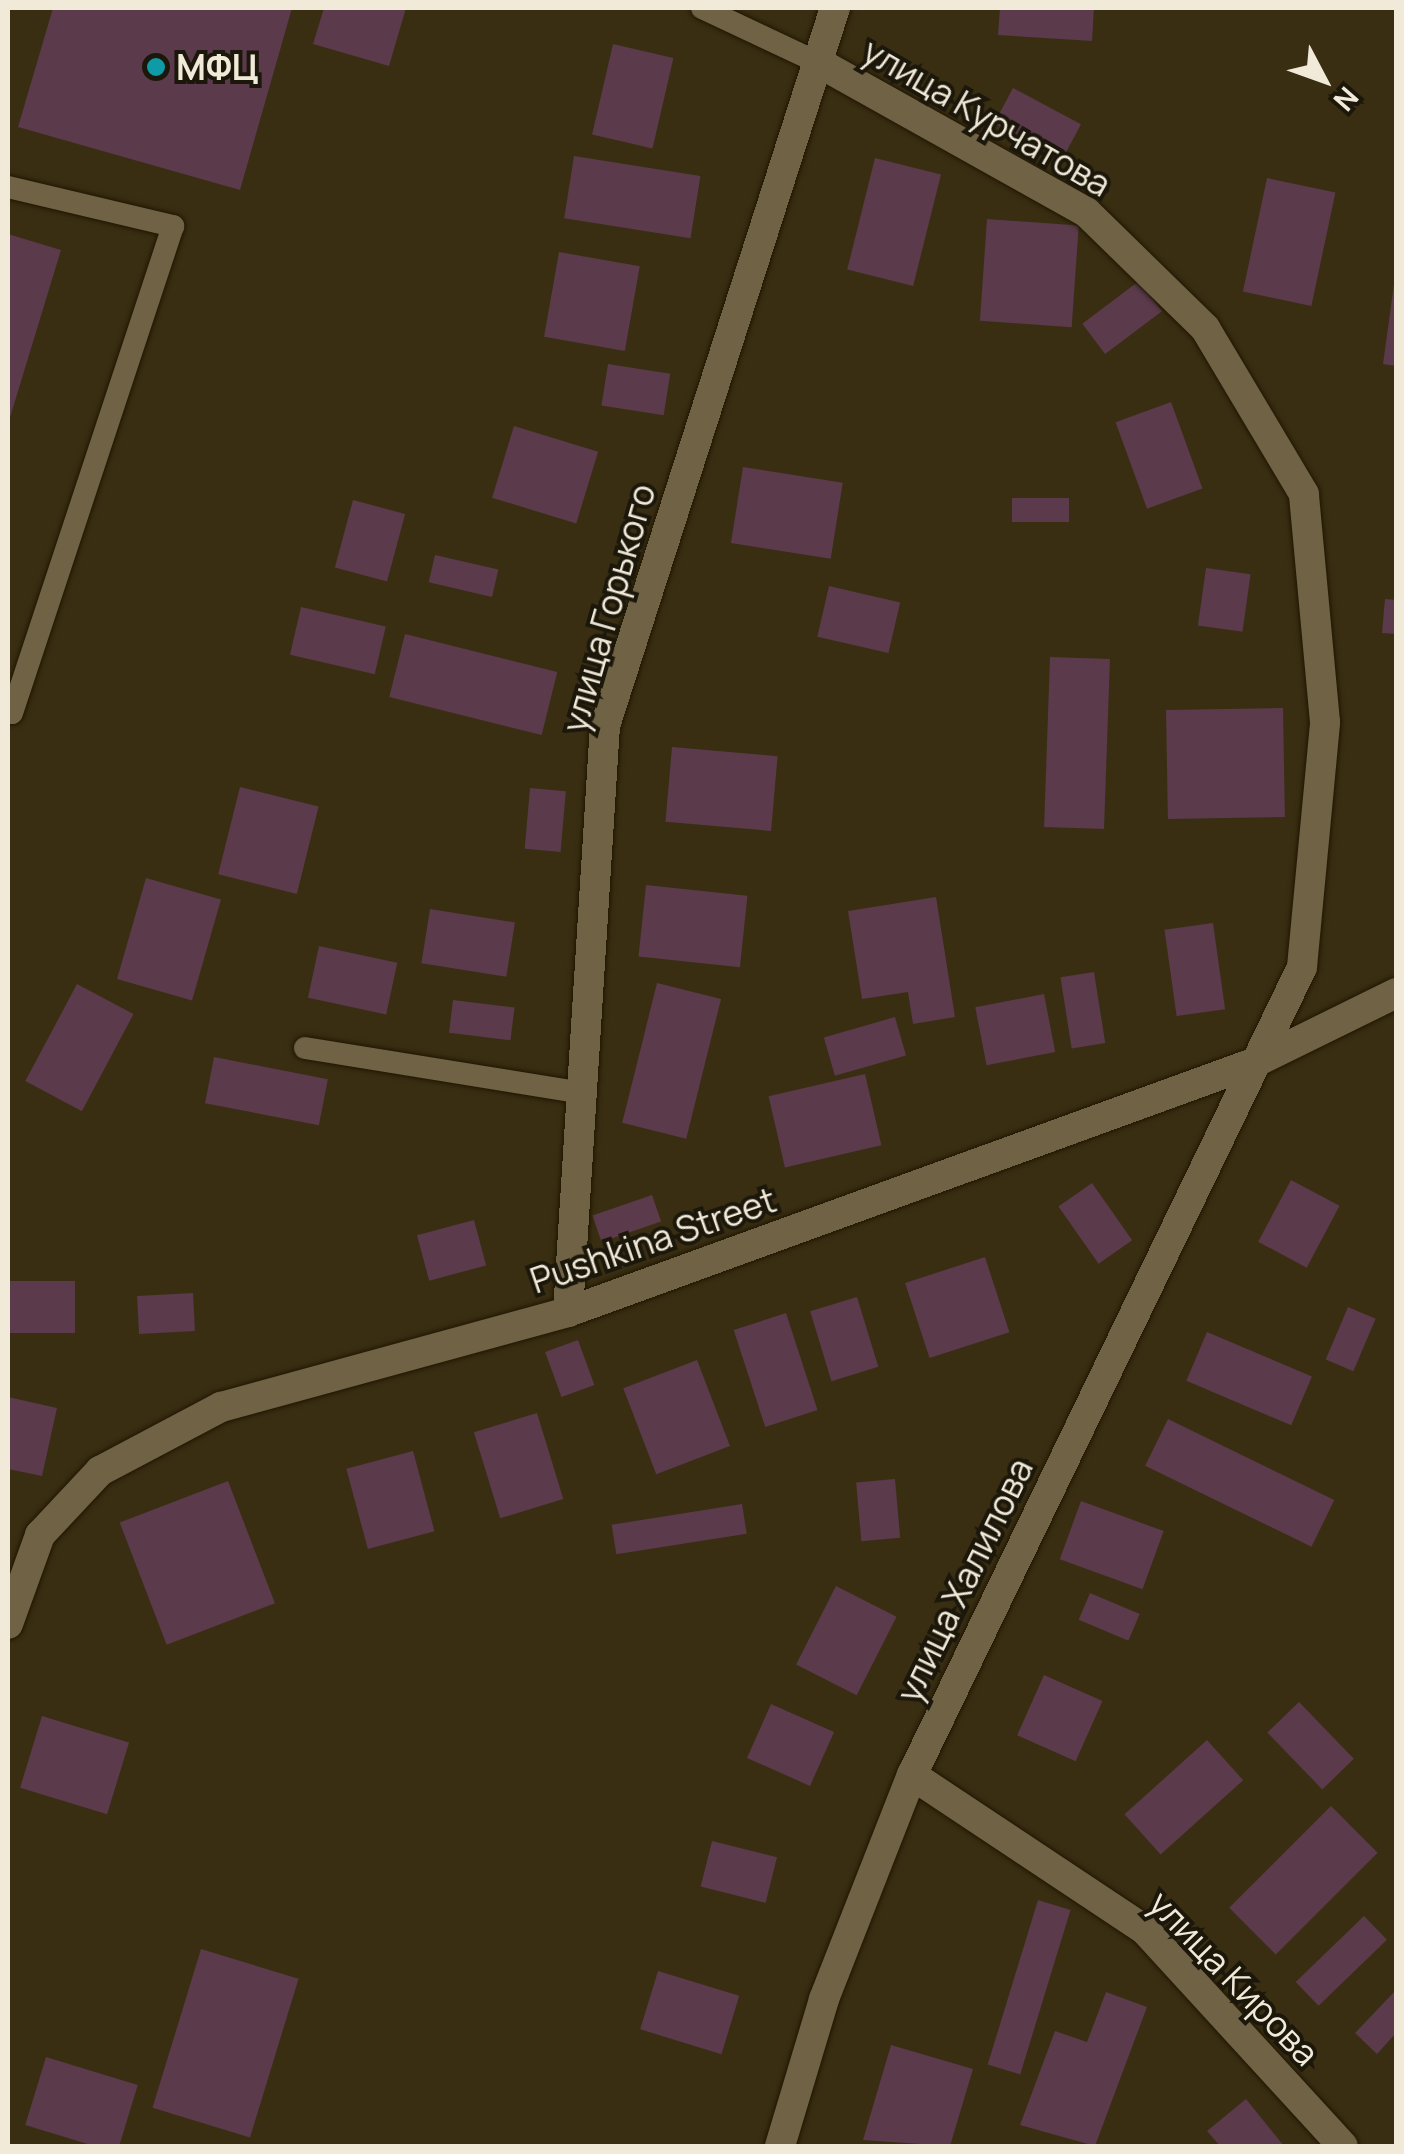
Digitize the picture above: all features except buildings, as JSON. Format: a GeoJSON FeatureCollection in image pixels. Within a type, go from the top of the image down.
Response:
{"type":"FeatureCollection","features":[{"type":"Feature","properties":{"kind":"street","name":"улица Горького"},"geometry":{"type":"LineString","coordinates":[[568,1312],[605,726],[835,8]]}},
{"type":"Feature","properties":{"kind":"street","name":"улица Курчатова"},"geometry":{"type":"LineString","coordinates":[[819,63],[1086,212],[1204,328],[1304,494],[1324,722],[1302,967],[1256,1062]]}},
{"type":"Feature","properties":{"kind":"street","name":"Pushkina Street"},"geometry":{"type":"LineString","coordinates":[[8,1624],[40,1535],[100,1471],[222,1407],[568,1312],[1256,1062],[1396,994]]}},
{"type":"Feature","properties":{"kind":"street","name":"улица Халилова"},"geometry":{"type":"LineString","coordinates":[[780,2146],[824,1999],[912,1775],[1256,1062]]}},
{"type":"Feature","properties":{"kind":"street","name":"улица Кирова"},"geometry":{"type":"LineString","coordinates":[[912,1775],[1144,1929],[1342,2146]]}},
{"type":"Feature","properties":{"kind":"lane"},"geometry":{"type":"LineString","coordinates":[[702,8],[819,63]]}},
{"type":"Feature","properties":{"kind":"lane"},"geometry":{"type":"LineString","coordinates":[[8,187],[173,226],[12,713]]}},
{"type":"Feature","properties":{"kind":"lane"},"geometry":{"type":"LineString","coordinates":[[305,1048],[582,1092]]}},
{"type":"Feature","properties":{"kind":"place","name":"МФЦ"},"geometry":{"type":"Point","coordinates":[156,67]}}]}
